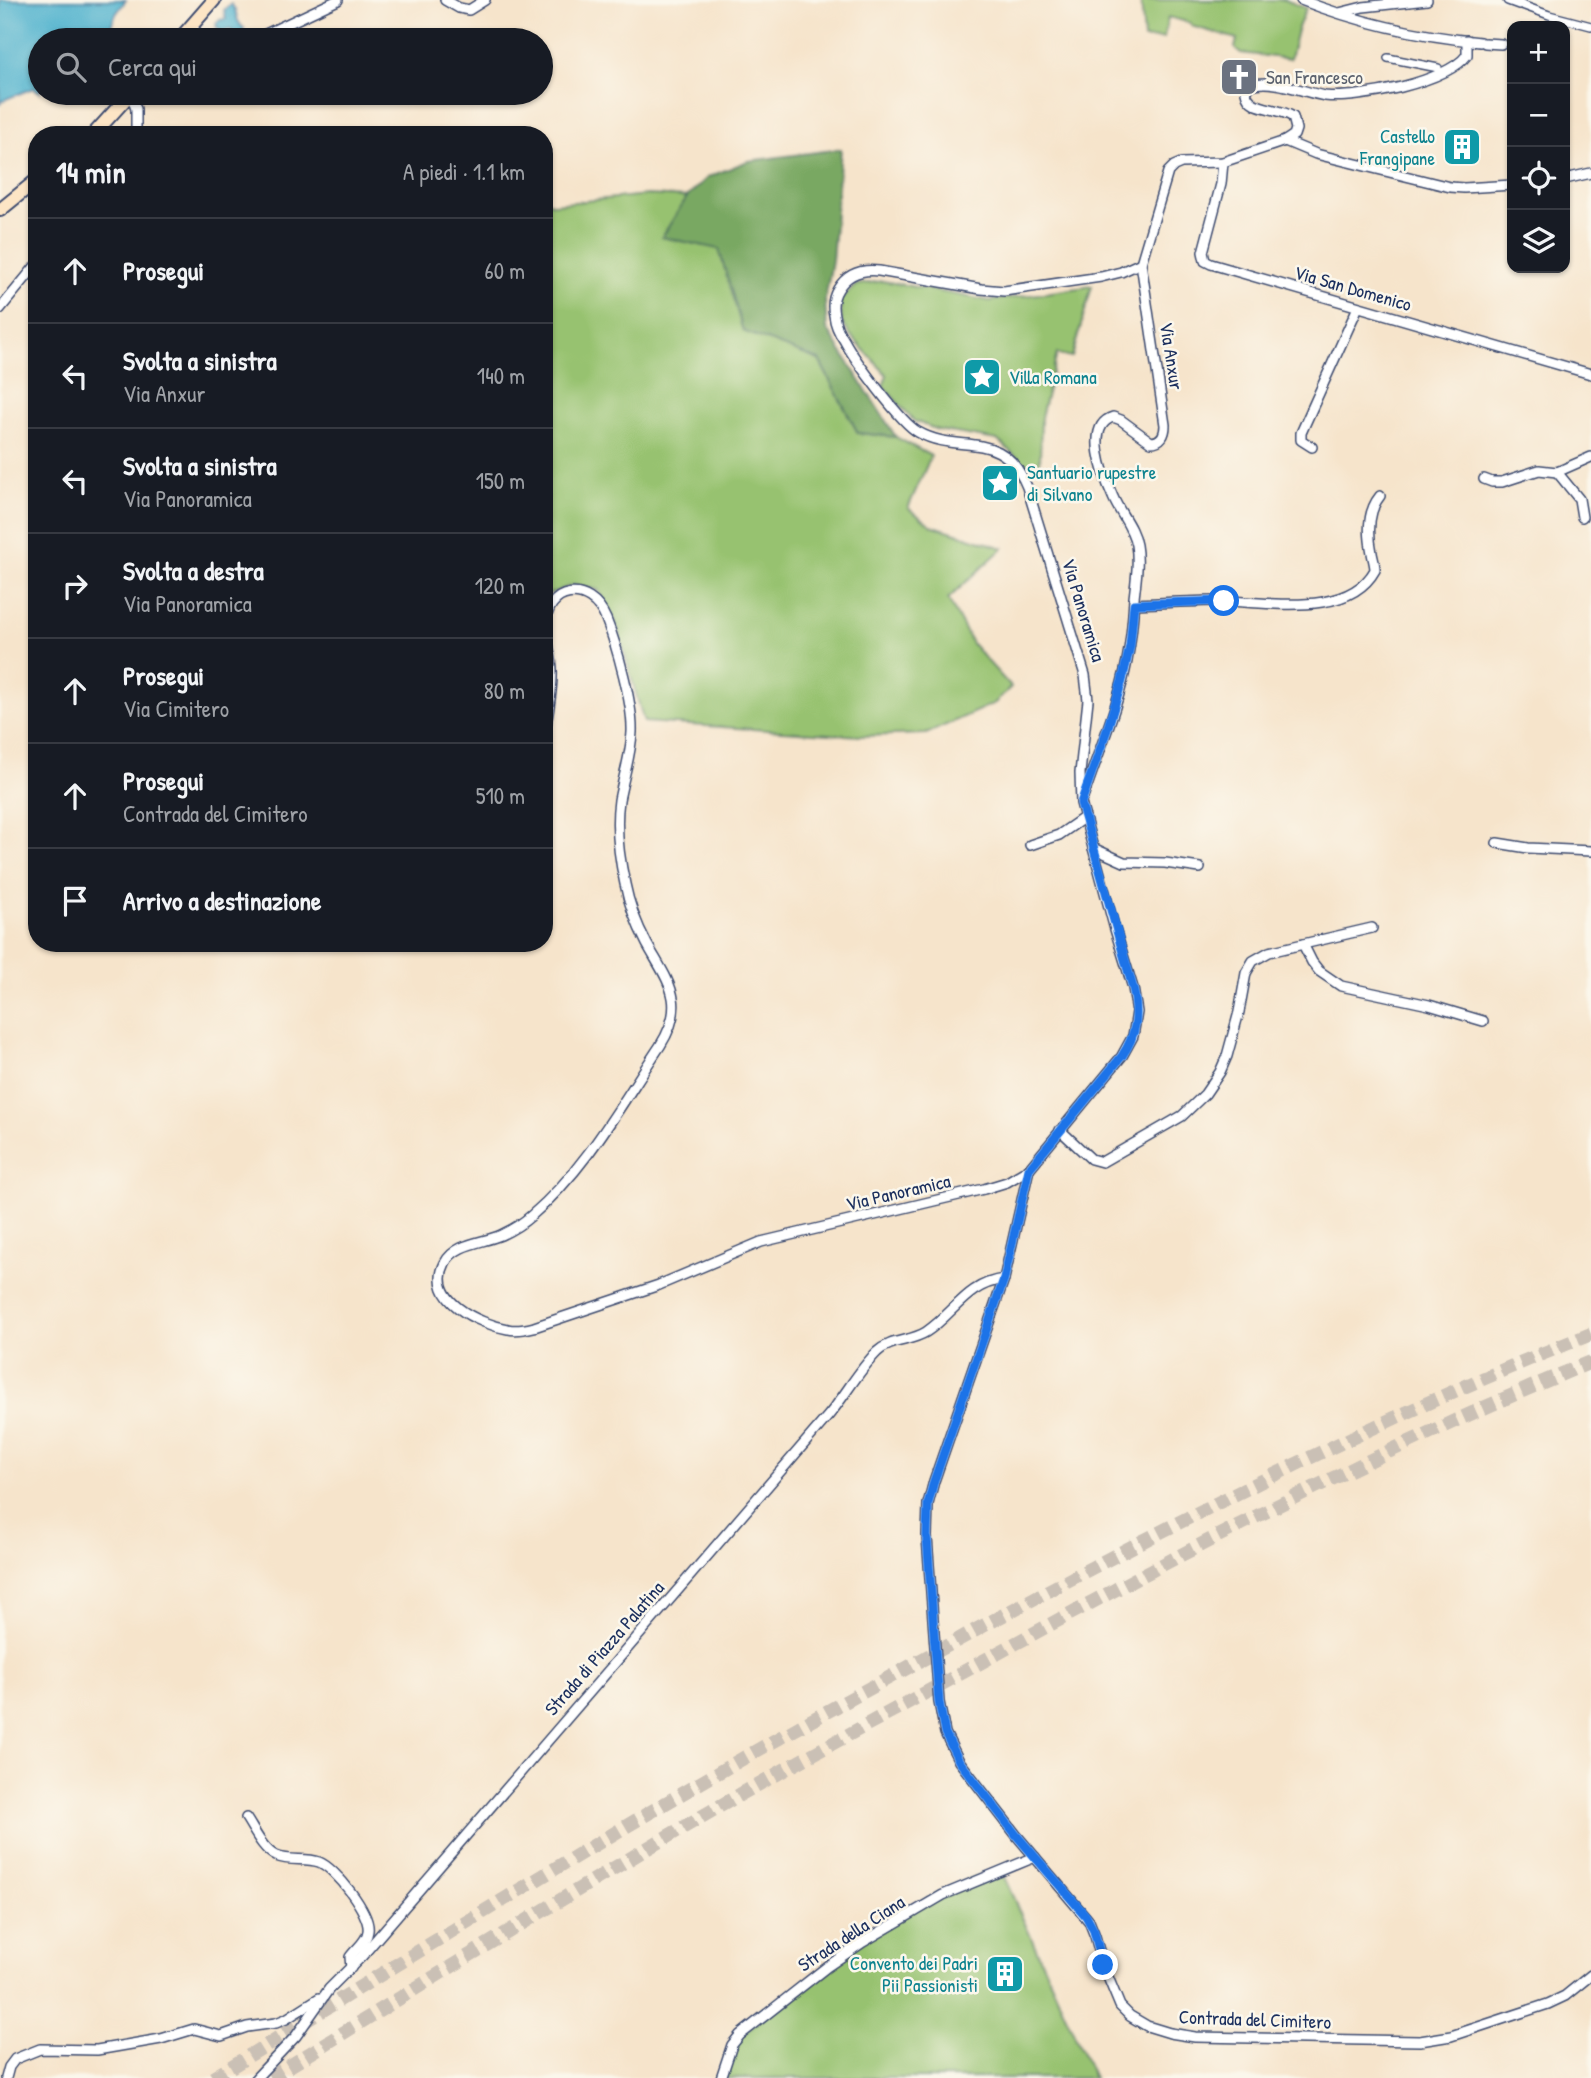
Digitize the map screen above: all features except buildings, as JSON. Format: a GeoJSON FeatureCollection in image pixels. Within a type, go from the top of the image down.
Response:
{"type":"FeatureCollection","features":[{"type":"Feature","properties":{"kind":"main road"},"geometry":{"type":"LineString","coordinates":[[192,26],[214,0]]}},
{"type":"Feature","properties":{"kind":"main road"},"geometry":{"type":"LineString","coordinates":[[101,126],[120,105]]}},
{"type":"Feature","properties":{"kind":"main road"},"geometry":{"type":"LineString","coordinates":[[0,210],[28,187]]}},
{"type":"Feature","properties":{"kind":"street"},"geometry":{"type":"LineString","coordinates":[[278,28],[338,0]]}},
{"type":"Feature","properties":{"kind":"street"},"geometry":{"type":"LineString","coordinates":[[445,0],[469,10],[485,0]]}},
{"type":"Feature","properties":{"kind":"street"},"geometry":{"type":"LineString","coordinates":[[1300,0],[1337,14],[1403,30],[1501,44]]}},
{"type":"Feature","properties":{"kind":"street"},"geometry":{"type":"LineString","coordinates":[[1337,14],[1363,7],[1427,0]]}},
{"type":"Feature","properties":{"kind":"street"},"geometry":{"type":"LineString","coordinates":[[1512,1],[1549,15],[1591,26]]}},
{"type":"Feature","properties":{"kind":"street"},"geometry":{"type":"LineString","coordinates":[[1467,40],[1467,55],[1453,68],[1412,84],[1351,97],[1330,96],[1259,83],[1251,85],[1246,92],[1247,99],[1252,104],[1286,113],[1294,119],[1296,132],[1285,141],[1316,154],[1450,187],[1507,185]]}},
{"type":"Feature","properties":{"kind":"street"},"geometry":{"type":"LineString","coordinates":[[1388,58],[1438,68]]}},
{"type":"Feature","properties":{"kind":"street"},"geometry":{"type":"LineString","coordinates":[[135,105],[136,126]]}},
{"type":"Feature","properties":{"kind":"street","name":"Via Anxur"},"geometry":{"type":"LineString","coordinates":[[1081,803],[1122,681],[1130,646],[1137,560],[1135,540],[1109,488],[1099,454],[1097,434],[1102,423],[1113,417],[1150,442],[1160,440],[1165,433],[1141,263],[1167,175],[1171,169],[1184,162],[1223,162],[1285,141]]}},
{"type":"Feature","properties":{"kind":"street","name":"Via San Domenico"},"geometry":{"type":"LineString","coordinates":[[1223,162],[1220,191],[1203,247],[1205,261],[1217,267],[1591,374]]}},
{"type":"Feature","properties":{"kind":"street"},"geometry":{"type":"LineString","coordinates":[[1570,178],[1591,173]]}},
{"type":"Feature","properties":{"kind":"street","name":"Via Panoramica"},"geometry":{"type":"LineString","coordinates":[[553,604],[570,593],[583,594],[595,601],[604,615],[616,649],[632,730],[618,806],[620,860],[633,913],[670,986],[673,1013],[669,1031],[660,1046],[561,1188],[515,1228],[462,1248],[448,1257],[443,1267],[441,1283],[452,1303],[472,1316],[508,1329],[540,1326],[659,1285],[746,1247],[1007,1182],[1029,1169],[1122,1056],[1137,1024],[1133,988],[1081,803],[1080,773],[1088,700],[1085,675],[1022,476],[1009,460],[990,448],[978,444],[938,440],[912,429],[843,340],[835,319],[833,303],[835,294],[844,281],[864,271],[879,271],[1003,291],[1101,277],[1141,263]]}},
{"type":"Feature","properties":{"kind":"street"},"geometry":{"type":"LineString","coordinates":[[0,309],[28,275]]}},
{"type":"Feature","properties":{"kind":"street"},"geometry":{"type":"LineString","coordinates":[[1312,447],[1301,440],[1301,433],[1358,307]]}},
{"type":"Feature","properties":{"kind":"street"},"geometry":{"type":"LineString","coordinates":[[1484,479],[1502,482],[1539,471],[1557,472],[1591,457]]}},
{"type":"Feature","properties":{"kind":"street"},"geometry":{"type":"LineString","coordinates":[[1557,472],[1579,499],[1582,517]]}},
{"type":"Feature","properties":{"kind":"street"},"geometry":{"type":"LineString","coordinates":[[1134,604],[1208,601],[1303,604],[1318,603],[1350,594],[1367,583],[1375,570],[1369,519],[1372,507],[1380,496]]}},
{"type":"Feature","properties":{"kind":"street"},"geometry":{"type":"LineString","coordinates":[[1030,845],[1062,834],[1085,817]]}},
{"type":"Feature","properties":{"kind":"street"},"geometry":{"type":"LineString","coordinates":[[1497,843],[1528,848],[1591,851]]}},
{"type":"Feature","properties":{"kind":"street"},"geometry":{"type":"LineString","coordinates":[[1093,848],[1120,861],[1170,863],[1200,868]]}},
{"type":"Feature","properties":{"kind":"street"},"geometry":{"type":"LineString","coordinates":[[1060,1130],[1091,1159],[1102,1162],[1189,1111],[1210,1087],[1227,1056],[1250,965],[1263,954],[1372,928]]}},
{"type":"Feature","properties":{"kind":"street"},"geometry":{"type":"LineString","coordinates":[[1303,944],[1319,971],[1342,986],[1418,1002],[1483,1021]]}},
{"type":"Feature","properties":{"kind":"street","name":"Contrada del Cimitero"},"geometry":{"type":"LineString","coordinates":[[1029,1169],[1004,1279],[932,1487],[928,1510],[927,1537],[939,1702],[945,1733],[959,1761],[1017,1836],[1089,1921],[1103,1965],[1124,2011],[1147,2026],[1195,2038],[1405,2042],[1433,2040],[1548,2004],[1565,1996],[1591,1976]]}},
{"type":"Feature","properties":{"kind":"street","name":"Strada di Piazza Palatina"},"geometry":{"type":"LineString","coordinates":[[256,2078],[296,2036],[326,1993],[351,1968],[828,1416],[877,1352],[890,1343],[925,1332],[973,1290],[1004,1279]]}},
{"type":"Feature","properties":{"kind":"street"},"geometry":{"type":"LineString","coordinates":[[246,1818],[272,1854],[324,1864],[361,1906],[368,1919],[368,1932],[363,1943],[350,1957],[351,1968]]}},
{"type":"Feature","properties":{"kind":"street","name":"Strada della Ciana"},"geometry":{"type":"LineString","coordinates":[[721,2078],[732,2045],[744,2031],[846,1953],[943,1895],[1035,1857]]}},
{"type":"Feature","properties":{"kind":"street"},"geometry":{"type":"LineString","coordinates":[[6,2078],[15,2059],[40,2049],[97,2050],[166,2038],[194,2029],[221,2036],[247,2026],[286,2020],[326,1993]]}},
{"type":"Feature","properties":{"kind":"green space"},"geometry":{"type":"Polygon","coordinates":[[[1141,0],[1285,0],[1306,8],[1290,59],[1241,53],[1235,48],[1237,39],[1168,17],[1164,38],[1144,39],[1141,0]]]}},
{"type":"Feature","properties":{"kind":"green space"},"geometry":{"type":"Polygon","coordinates":[[[841,149],[832,261],[825,300],[827,329],[896,437],[858,433],[819,360],[743,331],[719,249],[662,237],[687,197],[708,177],[748,161],[841,149]]]}},
{"type":"Feature","properties":{"kind":"green space"},"geometry":{"type":"Polygon","coordinates":[[[647,195],[687,197],[662,237],[719,249],[743,331],[819,360],[858,433],[896,437],[931,456],[908,508],[931,525],[1003,548],[948,599],[973,645],[1011,687],[995,703],[926,734],[861,736],[644,722],[615,620],[598,590],[573,585],[553,593],[554,204],[647,195]]]}},
{"type":"Feature","properties":{"kind":"green space"},"geometry":{"type":"Polygon","coordinates":[[[883,281],[990,301],[1092,286],[1072,357],[1057,354],[1041,417],[1040,464],[1028,471],[1018,458],[997,440],[938,430],[914,421],[883,386],[887,375],[842,323],[840,300],[856,285],[883,281]]]}},
{"type":"Feature","properties":{"kind":"green space"},"geometry":{"type":"Polygon","coordinates":[[[1000,1868],[1094,2078],[724,2078],[736,2039],[845,1950],[921,1902],[1000,1868]]]}},
{"type":"Feature","properties":{"kind":"water"},"geometry":{"type":"Polygon","coordinates":[[[0,0],[126,0],[110,28],[28,28],[28,90],[1,101],[0,105],[0,0]]]}},
{"type":"Feature","properties":{"kind":"water"},"geometry":{"type":"Polygon","coordinates":[[[231,4],[244,28],[217,28],[216,23],[219,20],[226,19],[224,10],[231,4]]]}},
{"type":"Feature","properties":{"kind":"tunnel"},"geometry":{"type":"LineString","coordinates":[[213,2078],[671,1800],[974,1631],[1125,1550],[1278,1473],[1433,1401],[1591,1334]]}},
{"type":"Feature","properties":{"kind":"tunnel"},"geometry":{"type":"LineString","coordinates":[[270,2078],[677,1831],[1061,1619],[1210,1540],[1361,1465],[1591,1362]]}},
{"type":"Feature","properties":{"kind":"place","name":"San Francesco"},"geometry":{"type":"Point","coordinates":[1239,77]}},
{"type":"Feature","properties":{"kind":"place","name":"Castello Frangipane"},"geometry":{"type":"Point","coordinates":[1462,147]}},
{"type":"Feature","properties":{"kind":"place","name":"Villa Romana"},"geometry":{"type":"Point","coordinates":[982,377]}},
{"type":"Feature","properties":{"kind":"place","name":"Santuario rupestre di Silvano"},"geometry":{"type":"Point","coordinates":[1000,483]}},
{"type":"Feature","properties":{"kind":"place","name":"Convento dei Padri Pii Passionisti"},"geometry":{"type":"Point","coordinates":[1005,1974]}},
{"type":"Feature","properties":{"kind":"route"},"geometry":{"type":"LineString","coordinates":[[1103,1965],[1094,1931],[1086,1916],[1017,1836],[959,1761],[945,1733],[939,1702],[927,1537],[928,1510],[934,1481],[1004,1279],[1029,1169],[1122,1056],[1137,1024],[1133,988],[1081,803],[1127,663],[1134,604],[1224,601]]}}]}
